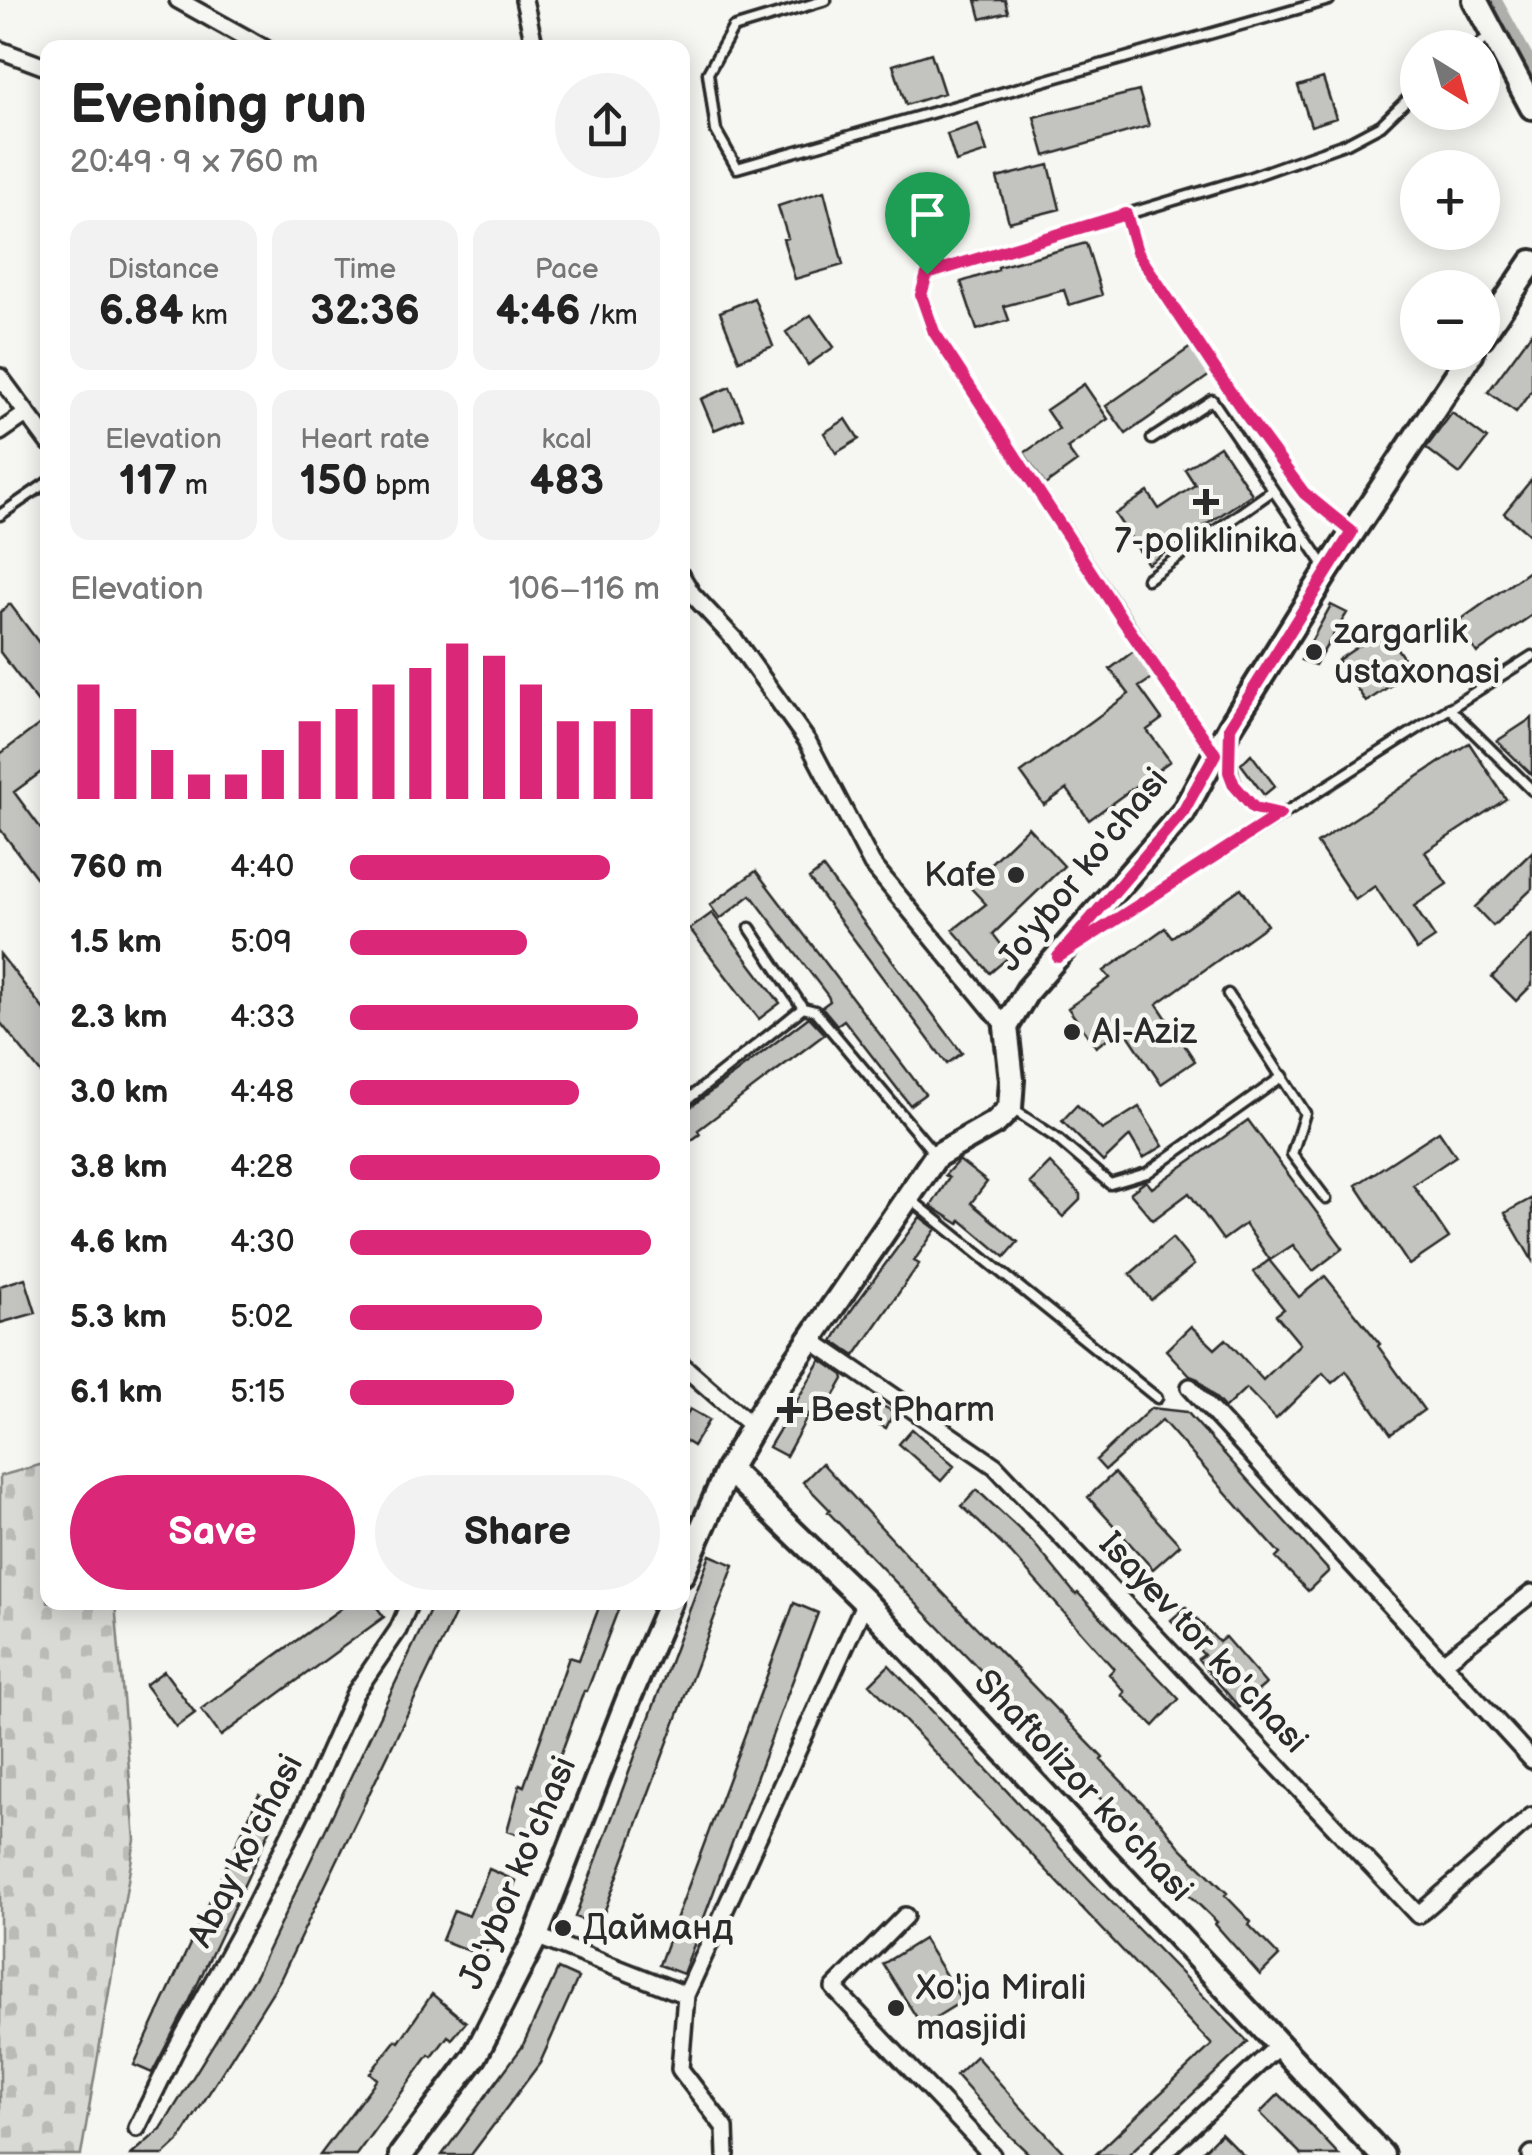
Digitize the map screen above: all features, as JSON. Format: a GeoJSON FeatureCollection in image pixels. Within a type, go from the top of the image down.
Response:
{"type":"FeatureCollection","features":[{"type":"Feature","properties":{"kind":"street"},"geometry":{"type":"LineString","coordinates":[[178,0],[250,40]]}},
{"type":"Feature","properties":{"kind":"street"},"geometry":{"type":"LineString","coordinates":[[524,0],[532,40]]}},
{"type":"Feature","properties":{"kind":"street"},"geometry":{"type":"LineString","coordinates":[[1475,0],[1481,30]]}},
{"type":"Feature","properties":{"kind":"street"},"geometry":{"type":"LineString","coordinates":[[0,50],[40,65]]}},
{"type":"Feature","properties":{"kind":"street"},"geometry":{"type":"LineString","coordinates":[[1500,64],[1532,107]]}},
{"type":"Feature","properties":{"kind":"street"},"geometry":{"type":"LineString","coordinates":[[1500,309],[1532,262]]}},
{"type":"Feature","properties":{"kind":"street","name":"Jo'ybor ko'chasi"},"geometry":{"type":"LineString","coordinates":[[1010,1108],[1012,1080],[1006,1027],[1028,990],[1183,812],[1230,727],[1327,570],[1460,370]]}},
{"type":"Feature","properties":{"kind":"street"},"geometry":{"type":"LineString","coordinates":[[0,378],[40,432]]}},
{"type":"Feature","properties":{"kind":"street"},"geometry":{"type":"LineString","coordinates":[[0,432],[26,414]]}},
{"type":"Feature","properties":{"kind":"street"},"geometry":{"type":"LineString","coordinates":[[690,591],[735,640],[808,742],[872,864],[1006,1027]]}},
{"type":"Feature","properties":{"kind":"street"},"geometry":{"type":"LineString","coordinates":[[690,1556],[728,1469],[810,1339],[936,1156],[996,1122],[1010,1108]]}},
{"type":"Feature","properties":{"kind":"street","name":"Isayev tor ko'chasi"},"geometry":{"type":"LineString","coordinates":[[810,1339],[995,1466],[1418,1914],[1532,1816]]}},
{"type":"Feature","properties":{"kind":"street"},"geometry":{"type":"LineString","coordinates":[[690,1373],[754,1427]]}},
{"type":"Feature","properties":{"kind":"street"},"geometry":{"type":"LineString","coordinates":[[1190,1387],[1532,1760]]}},
{"type":"Feature","properties":{"kind":"street","name":"Shaftolizor ko'chasi"},"geometry":{"type":"LineString","coordinates":[[728,1469],[865,1602],[1382,2155]]}},
{"type":"Feature","properties":{"kind":"street"},"geometry":{"type":"LineString","coordinates":[[1443,1663],[1532,1593]]}},
{"type":"Feature","properties":{"kind":"street"},"geometry":{"type":"LineString","coordinates":[[726,2155],[725,2128],[680,2069],[686,1996],[865,1602]]}},
{"type":"Feature","properties":{"kind":"street","name":"Abay ko'chasi"},"geometry":{"type":"LineString","coordinates":[[137,2128],[252,1913],[355,1693],[398,1630],[407,1610]]}},
{"type":"Feature","properties":{"kind":"street","name":"Jo'ybor ko'chasi"},"geometry":{"type":"LineString","coordinates":[[401,2155],[475,2056],[536,1936],[667,1610]]}},
{"type":"Feature","properties":{"kind":"street"},"geometry":{"type":"LineString","coordinates":[[905,1916],[834,1988],[992,2155]]}},
{"type":"Feature","properties":{"kind":"street"},"geometry":{"type":"LineString","coordinates":[[536,1936],[686,1996]]}},
{"type":"Feature","properties":{"kind":"street"},"geometry":{"type":"LineString","coordinates":[[1162,2155],[1278,2046]]}},
{"type":"Feature","properties":{"kind":"lane"},"geometry":{"type":"LineString","coordinates":[[826,0],[734,28],[708,72],[716,131],[737,168],[1328,0]]}},
{"type":"Feature","properties":{"kind":"lane"},"geometry":{"type":"LineString","coordinates":[[1215,754],[934,332],[921,295],[927,274],[1248,178],[1346,143],[1382,125],[1400,107]]}},
{"type":"Feature","properties":{"kind":"lane"},"geometry":{"type":"LineString","coordinates":[[1126,214],[1137,252],[1241,408],[1304,493],[1352,532]]}},
{"type":"Feature","properties":{"kind":"lane"},"geometry":{"type":"LineString","coordinates":[[1152,439],[1212,400],[1327,570]]}},
{"type":"Feature","properties":{"kind":"lane"},"geometry":{"type":"LineString","coordinates":[[0,515],[40,488]]}},
{"type":"Feature","properties":{"kind":"lane"},"geometry":{"type":"LineString","coordinates":[[1147,579],[1272,490]]}},
{"type":"Feature","properties":{"kind":"lane"},"geometry":{"type":"LineString","coordinates":[[1058,957],[1532,656]]}},
{"type":"Feature","properties":{"kind":"lane"},"geometry":{"type":"LineString","coordinates":[[1449,708],[1532,790]]}},
{"type":"Feature","properties":{"kind":"lane"},"geometry":{"type":"LineString","coordinates":[[1230,727],[1229,772],[1234,785],[1254,808],[1280,814]]}},
{"type":"Feature","properties":{"kind":"lane"},"geometry":{"type":"LineString","coordinates":[[750,928],[804,1008],[815,1011],[936,1156]]}},
{"type":"Feature","properties":{"kind":"lane"},"geometry":{"type":"LineString","coordinates":[[1228,994],[1305,1113],[1292,1154],[1326,1199]]}},
{"type":"Feature","properties":{"kind":"lane"},"geometry":{"type":"LineString","coordinates":[[690,1098],[804,1008]]}},
{"type":"Feature","properties":{"kind":"lane"},"geometry":{"type":"LineString","coordinates":[[1010,1108],[1055,1137],[1110,1184],[1147,1173],[1283,1076]]}},
{"type":"Feature","properties":{"kind":"lane"},"geometry":{"type":"LineString","coordinates":[[909,1198],[1157,1398]]}},
{"type":"Feature","properties":{"kind":"green space"},"geometry":{"type":"Polygon","coordinates":[[[40,1465],[40,1610],[116,1610],[135,1840],[81,2155],[0,2155],[0,1476],[40,1465]]]}},
{"type":"Feature","properties":{"kind":"building"},"geometry":{"type":"Polygon","coordinates":[[[976,0],[1005,0],[1008,12],[981,19],[976,0]]]}},
{"type":"Feature","properties":{"kind":"building"},"geometry":{"type":"Polygon","coordinates":[[[931,53],[944,93],[906,105],[893,65],[931,53]]]}},
{"type":"Feature","properties":{"kind":"building"},"geometry":{"type":"Polygon","coordinates":[[[1323,78],[1336,118],[1311,126],[1298,86],[1323,78]]]}},
{"type":"Feature","properties":{"kind":"building"},"geometry":{"type":"Polygon","coordinates":[[[1139,91],[1149,126],[1045,156],[1034,117],[1139,91]]]}},
{"type":"Feature","properties":{"kind":"building"},"geometry":{"type":"Polygon","coordinates":[[[978,124],[987,152],[956,162],[947,134],[978,124]]]}},
{"type":"Feature","properties":{"kind":"building"},"geometry":{"type":"Polygon","coordinates":[[[1049,165],[1060,209],[1009,222],[997,178],[1049,165]]]}},
{"type":"Feature","properties":{"kind":"building"},"geometry":{"type":"Polygon","coordinates":[[[824,191],[843,265],[795,279],[778,206],[824,191]]]}},
{"type":"Feature","properties":{"kind":"building"},"geometry":{"type":"Polygon","coordinates":[[[944,191],[952,221],[905,235],[896,204],[944,191]]]}},
{"type":"Feature","properties":{"kind":"building"},"geometry":{"type":"Polygon","coordinates":[[[1086,243],[1102,295],[1069,305],[1064,290],[1004,306],[1009,320],[977,330],[961,282],[998,267],[1086,243]]]}},
{"type":"Feature","properties":{"kind":"building"},"geometry":{"type":"Polygon","coordinates":[[[754,298],[773,346],[739,360],[720,312],[754,298]]]}},
{"type":"Feature","properties":{"kind":"building"},"geometry":{"type":"Polygon","coordinates":[[[811,315],[834,347],[808,365],[786,332],[811,315]]]}},
{"type":"Feature","properties":{"kind":"building"},"geometry":{"type":"Polygon","coordinates":[[[1532,332],[1532,390],[1516,412],[1488,392],[1532,332]]]}},
{"type":"Feature","properties":{"kind":"building"},"geometry":{"type":"Polygon","coordinates":[[[1191,347],[1210,375],[1126,434],[1106,406],[1191,347]]]}},
{"type":"Feature","properties":{"kind":"building"},"geometry":{"type":"Polygon","coordinates":[[[1084,384],[1108,419],[1067,448],[1077,462],[1045,485],[1024,453],[1059,429],[1046,410],[1084,384]]]}},
{"type":"Feature","properties":{"kind":"building"},"geometry":{"type":"Polygon","coordinates":[[[730,387],[743,418],[714,430],[701,399],[730,387]]]}},
{"type":"Feature","properties":{"kind":"building"},"geometry":{"type":"Polygon","coordinates":[[[1452,413],[1487,439],[1460,474],[1426,448],[1452,413]]]}},
{"type":"Feature","properties":{"kind":"building"},"geometry":{"type":"Polygon","coordinates":[[[846,419],[859,439],[836,453],[824,433],[846,419]]]}},
{"type":"Feature","properties":{"kind":"building","name":"7-poliklinika"},"geometry":{"type":"Polygon","coordinates":[[[1220,446],[1252,494],[1148,564],[1115,514],[1148,492],[1159,509],[1195,485],[1185,469],[1220,446]]]}},
{"type":"Feature","properties":{"kind":"building"},"geometry":{"type":"Polygon","coordinates":[[[1532,479],[1532,537],[1504,513],[1532,479]]]}},
{"type":"Feature","properties":{"kind":"building"},"geometry":{"type":"Polygon","coordinates":[[[1532,569],[1532,615],[1477,653],[1456,623],[1532,569]]]}},
{"type":"Feature","properties":{"kind":"building"},"geometry":{"type":"Polygon","coordinates":[[[10,604],[40,644],[40,705],[0,652],[0,612],[10,604]]]}},
{"type":"Feature","properties":{"kind":"building"},"geometry":{"type":"Polygon","coordinates":[[[1331,605],[1347,613],[1315,665],[1301,660],[1331,605]]]}},
{"type":"Feature","properties":{"kind":"building"},"geometry":{"type":"Polygon","coordinates":[[[1384,629],[1412,671],[1366,702],[1338,660],[1384,629]]]}},
{"type":"Feature","properties":{"kind":"building"},"geometry":{"type":"Polygon","coordinates":[[[1135,650],[1154,677],[1139,687],[1162,719],[1147,730],[1170,761],[1089,820],[1067,789],[1044,805],[1021,773],[1129,694],[1110,669],[1135,650]]]}},
{"type":"Feature","properties":{"kind":"building"},"geometry":{"type":"Polygon","coordinates":[[[1532,718],[1532,775],[1497,741],[1532,718]]]}},
{"type":"Feature","properties":{"kind":"building"},"geometry":{"type":"Polygon","coordinates":[[[40,724],[40,773],[14,792],[40,827],[40,882],[0,829],[0,754],[40,724]]]}},
{"type":"Feature","properties":{"kind":"building"},"geometry":{"type":"Polygon","coordinates":[[[1469,743],[1506,799],[1425,852],[1447,884],[1414,906],[1435,938],[1417,950],[1375,886],[1355,900],[1317,843],[1469,743]]]}},
{"type":"Feature","properties":{"kind":"building"},"geometry":{"type":"Polygon","coordinates":[[[1251,754],[1275,786],[1264,795],[1241,764],[1251,754]]]}},
{"type":"Feature","properties":{"kind":"building","name":"Kafe"},"geometry":{"type":"Polygon","coordinates":[[[1028,827],[1064,866],[993,934],[1010,956],[990,973],[953,930],[986,904],[968,885],[1028,827]]]}},
{"type":"Feature","properties":{"kind":"building"},"geometry":{"type":"Polygon","coordinates":[[[1532,852],[1532,889],[1493,926],[1475,907],[1532,852]]]}},
{"type":"Feature","properties":{"kind":"building"},"geometry":{"type":"Polygon","coordinates":[[[823,868],[962,1053],[947,1064],[809,879],[823,868]]]}},
{"type":"Feature","properties":{"kind":"building"},"geometry":{"type":"Polygon","coordinates":[[[756,871],[925,1094],[910,1105],[844,1020],[837,1025],[822,1007],[830,1001],[828,996],[751,895],[720,919],[710,905],[756,871]]]}},
{"type":"Feature","properties":{"kind":"building"},"geometry":{"type":"Polygon","coordinates":[[[1241,888],[1267,925],[1157,1004],[1195,1061],[1161,1084],[1123,1027],[1096,1047],[1068,1008],[1110,978],[1104,971],[1165,928],[1172,937],[1241,888]]]}},
{"type":"Feature","properties":{"kind":"building"},"geometry":{"type":"Polygon","coordinates":[[[712,913],[780,1003],[759,1019],[690,929],[712,913]]]}},
{"type":"Feature","properties":{"kind":"building"},"geometry":{"type":"Polygon","coordinates":[[[1532,936],[1532,985],[1516,1001],[1492,977],[1532,936]]]}},
{"type":"Feature","properties":{"kind":"building"},"geometry":{"type":"Polygon","coordinates":[[[0,954],[40,1005],[40,1072],[0,1022],[0,954]]]}},
{"type":"Feature","properties":{"kind":"building"},"geometry":{"type":"Polygon","coordinates":[[[809,1017],[825,1034],[698,1130],[700,1134],[690,1141],[690,1107],[809,1017]]]}},
{"type":"Feature","properties":{"kind":"building"},"geometry":{"type":"Polygon","coordinates":[[[1077,1105],[1102,1130],[1139,1107],[1163,1146],[1143,1158],[1130,1136],[1103,1162],[1062,1121],[1077,1105]]]}},
{"type":"Feature","properties":{"kind":"building"},"geometry":{"type":"Polygon","coordinates":[[[1248,1120],[1343,1248],[1313,1271],[1293,1245],[1270,1260],[1245,1224],[1223,1240],[1189,1193],[1153,1220],[1130,1193],[1146,1181],[1152,1188],[1248,1120]]]}},
{"type":"Feature","properties":{"kind":"building"},"geometry":{"type":"Polygon","coordinates":[[[1439,1131],[1456,1156],[1413,1185],[1449,1238],[1409,1265],[1356,1185],[1439,1131]]]}},
{"type":"Feature","properties":{"kind":"building"},"geometry":{"type":"Polygon","coordinates":[[[959,1160],[987,1182],[971,1203],[1018,1242],[1005,1257],[961,1220],[959,1224],[931,1206],[949,1178],[945,1175],[959,1160]]]}},
{"type":"Feature","properties":{"kind":"building"},"geometry":{"type":"Polygon","coordinates":[[[1050,1163],[1080,1194],[1080,1200],[1063,1217],[1030,1183],[1050,1163]]]}},
{"type":"Feature","properties":{"kind":"building"},"geometry":{"type":"Polygon","coordinates":[[[1532,1198],[1532,1260],[1505,1213],[1532,1198]]]}},
{"type":"Feature","properties":{"kind":"building"},"geometry":{"type":"Polygon","coordinates":[[[920,1217],[936,1229],[914,1261],[919,1264],[855,1356],[833,1341],[920,1217]]]}},
{"type":"Feature","properties":{"kind":"building"},"geometry":{"type":"Polygon","coordinates":[[[1172,1238],[1194,1265],[1151,1300],[1130,1274],[1172,1238]]]}},
{"type":"Feature","properties":{"kind":"building"},"geometry":{"type":"Polygon","coordinates":[[[1269,1260],[1299,1297],[1325,1276],[1380,1344],[1424,1410],[1391,1434],[1346,1371],[1332,1383],[1323,1373],[1276,1419],[1246,1388],[1225,1408],[1198,1379],[1190,1376],[1166,1350],[1191,1326],[1215,1349],[1226,1339],[1263,1380],[1300,1344],[1276,1315],[1284,1309],[1254,1272],[1269,1260]]]}},
{"type":"Feature","properties":{"kind":"building"},"geometry":{"type":"Polygon","coordinates":[[[25,1278],[36,1313],[0,1323],[0,1286],[25,1278]]]}},
{"type":"Feature","properties":{"kind":"building"},"geometry":{"type":"Polygon","coordinates":[[[821,1360],[844,1379],[820,1421],[809,1414],[786,1456],[769,1447],[821,1360]]]}},
{"type":"Feature","properties":{"kind":"building"},"geometry":{"type":"Polygon","coordinates":[[[875,1402],[894,1412],[886,1428],[867,1418],[875,1402]]]}},
{"type":"Feature","properties":{"kind":"building"},"geometry":{"type":"Polygon","coordinates":[[[1151,1408],[1187,1412],[1329,1571],[1308,1591],[1162,1420],[1105,1470],[1096,1460],[1151,1408]]]}},
{"type":"Feature","properties":{"kind":"building"},"geometry":{"type":"Polygon","coordinates":[[[690,1409],[709,1420],[693,1446],[690,1444],[690,1409]]]}},
{"type":"Feature","properties":{"kind":"building"},"geometry":{"type":"Polygon","coordinates":[[[912,1429],[954,1466],[941,1481],[899,1444],[912,1429]]]}},
{"type":"Feature","properties":{"kind":"building"},"geometry":{"type":"Polygon","coordinates":[[[822,1463],[1227,1893],[1251,1922],[1249,1925],[1279,1956],[1260,1975],[1098,1792],[828,1512],[803,1482],[822,1463]]]}},
{"type":"Feature","properties":{"kind":"building"},"geometry":{"type":"Polygon","coordinates":[[[1114,1473],[1180,1545],[1153,1569],[1088,1497],[1114,1473]]]}},
{"type":"Feature","properties":{"kind":"building"},"geometry":{"type":"Polygon","coordinates":[[[977,1490],[1032,1541],[1076,1595],[1179,1699],[1154,1726],[1122,1695],[1125,1692],[1109,1674],[1114,1669],[1011,1553],[962,1506],[977,1490]]]}},
{"type":"Feature","properties":{"kind":"building"},"geometry":{"type":"Polygon","coordinates":[[[710,1555],[734,1565],[599,1926],[575,1917],[710,1555]]]}},
{"type":"Feature","properties":{"kind":"building"},"geometry":{"type":"Polygon","coordinates":[[[794,1603],[818,1613],[683,1974],[659,1965],[794,1603]]]}},
{"type":"Feature","properties":{"kind":"building"},"geometry":{"type":"Polygon","coordinates":[[[1186,1607],[1219,1642],[1225,1637],[1266,1684],[1239,1707],[1198,1659],[1204,1655],[1171,1620],[1186,1607]]]}},
{"type":"Feature","properties":{"kind":"building"},"geometry":{"type":"Polygon","coordinates":[[[339,1610],[379,1610],[384,1617],[221,1736],[201,1709],[339,1610]]]}},
{"type":"Feature","properties":{"kind":"building"},"geometry":{"type":"Polygon","coordinates":[[[430,1610],[457,1610],[280,1980],[179,2141],[164,2155],[131,2155],[161,2129],[256,1975],[430,1610]]]}},
{"type":"Feature","properties":{"kind":"building"},"geometry":{"type":"Polygon","coordinates":[[[598,1610],[618,1610],[530,1838],[507,1831],[520,1784],[524,1786],[569,1657],[579,1660],[598,1610]]]}},
{"type":"Feature","properties":{"kind":"building"},"geometry":{"type":"Polygon","coordinates":[[[889,1665],[1248,2042],[1128,2155],[1095,2155],[1212,2045],[870,1684],[889,1665]]]}},
{"type":"Feature","properties":{"kind":"building"},"geometry":{"type":"Polygon","coordinates":[[[164,1671],[195,1713],[176,1727],[145,1685],[164,1671]]]}},
{"type":"Feature","properties":{"kind":"building"},"geometry":{"type":"Polygon","coordinates":[[[259,1795],[281,1806],[152,2073],[134,2065],[259,1795]]]}},
{"type":"Feature","properties":{"kind":"building"},"geometry":{"type":"Polygon","coordinates":[[[489,1869],[516,1881],[484,1957],[442,1940],[454,1910],[469,1916],[489,1869]]]}},
{"type":"Feature","properties":{"kind":"building"},"geometry":{"type":"Polygon","coordinates":[[[923,1939],[962,2001],[922,2026],[883,1964],[923,1939]]]}},
{"type":"Feature","properties":{"kind":"building"},"geometry":{"type":"Polygon","coordinates":[[[558,1969],[578,1978],[540,2063],[471,2155],[442,2155],[522,2047],[558,1969]]]}},
{"type":"Feature","properties":{"kind":"building"},"geometry":{"type":"Polygon","coordinates":[[[432,1994],[466,2022],[452,2039],[448,2036],[432,2057],[429,2055],[356,2155],[320,2155],[377,2079],[370,2073],[396,2040],[399,2042],[432,1994]]]}},
{"type":"Feature","properties":{"kind":"building"},"geometry":{"type":"Polygon","coordinates":[[[976,2056],[1066,2155],[1030,2155],[1010,2136],[956,2075],[976,2056]]]}},
{"type":"Feature","properties":{"kind":"building"},"geometry":{"type":"Polygon","coordinates":[[[1279,2094],[1339,2155],[1302,2155],[1260,2113],[1279,2094]]]}},
{"type":"Feature","properties":{"kind":"building"},"geometry":{"type":"Polygon","coordinates":[[[1221,2133],[1243,2155],[1199,2155],[1221,2133]]]}},
{"type":"Feature","properties":{"kind":"waterway"},"geometry":{"type":"LineString","coordinates":[[1491,0],[1532,74]]}},
{"type":"Feature","properties":{"kind":"place","name":"7-poliklinika"},"geometry":{"type":"Point","coordinates":[1206,502]}},
{"type":"Feature","properties":{"kind":"place","name":"zargarlik ustaxonasi"},"geometry":{"type":"Point","coordinates":[1314,652]}},
{"type":"Feature","properties":{"kind":"place","name":"Kafe"},"geometry":{"type":"Point","coordinates":[1016,875]}},
{"type":"Feature","properties":{"kind":"place","name":"Al-Aziz"},"geometry":{"type":"Point","coordinates":[1072,1032]}},
{"type":"Feature","properties":{"kind":"place","name":"Best Pharm"},"geometry":{"type":"Point","coordinates":[790,1410]}},
{"type":"Feature","properties":{"kind":"place","name":"Дайманд"},"geometry":{"type":"Point","coordinates":[563,1928]}},
{"type":"Feature","properties":{"kind":"place","name":"Xo'ja Mirali masjidi"},"geometry":{"type":"Point","coordinates":[896,2008]}},
{"type":"Feature","properties":{"kind":"route"},"geometry":{"type":"LineString","coordinates":[[1126,214],[1137,252],[1241,408],[1304,493],[1352,532],[1230,727],[1229,772],[1234,785],[1254,808],[1280,814],[1058,957],[1183,812],[1215,754],[1198,734],[934,332],[921,295],[927,274],[1126,214]]}}]}
